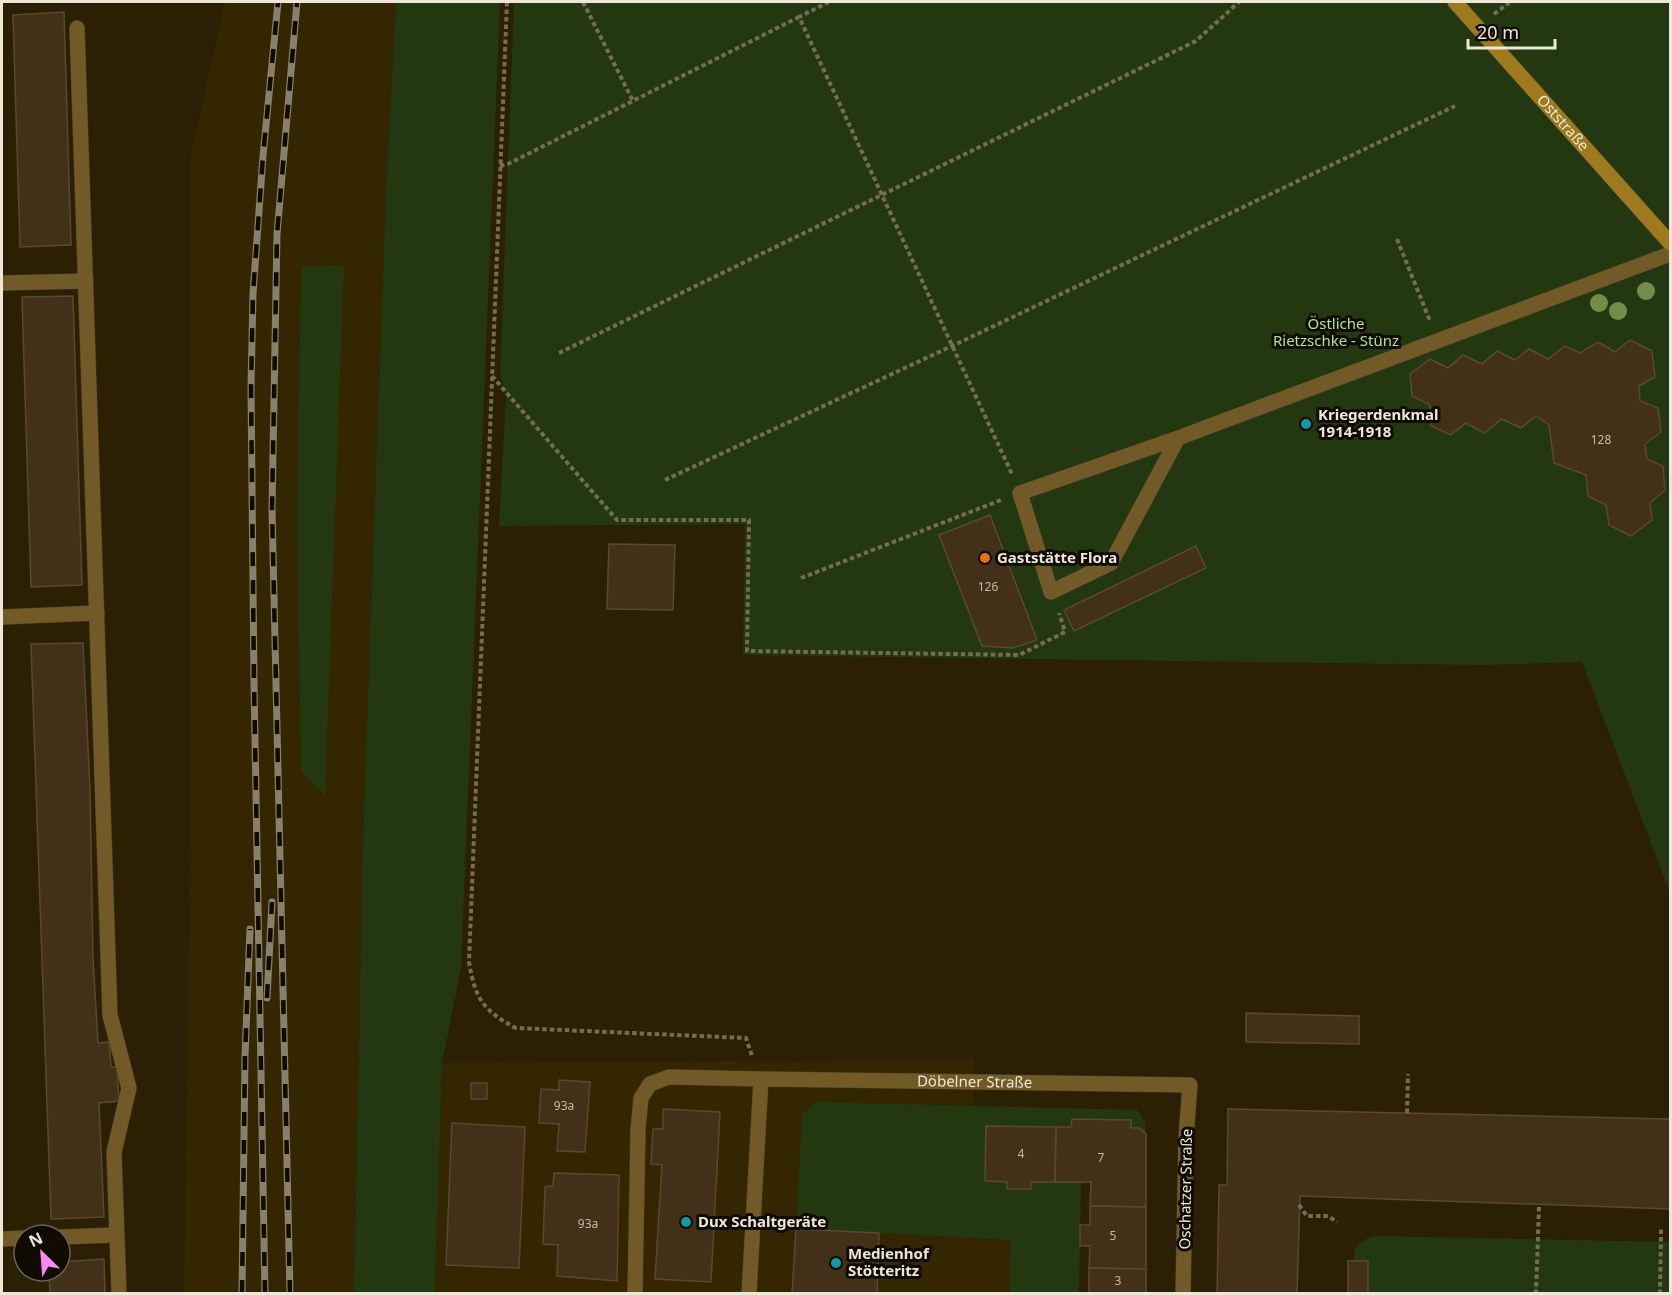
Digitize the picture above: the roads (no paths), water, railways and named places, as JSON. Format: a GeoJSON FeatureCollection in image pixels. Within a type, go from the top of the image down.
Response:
{"type":"FeatureCollection","features":[{"type":"Feature","properties":{"kind":"street","name":"Oststraße"},"geometry":{"type":"LineString","coordinates":[[1455,2],[1671,243]]}},
{"type":"Feature","properties":{"kind":"street"},"geometry":{"type":"LineString","coordinates":[[77,28],[110,1015],[129,1088],[114,1152],[119,1293]]}},
{"type":"Feature","properties":{"kind":"street"},"geometry":{"type":"LineString","coordinates":[[1178,438],[1111,563],[1051,592],[1020,493],[1178,438],[1671,254]]}},
{"type":"Feature","properties":{"kind":"street"},"geometry":{"type":"LineString","coordinates":[[2,283],[86,280]]}},
{"type":"Feature","properties":{"kind":"street"},"geometry":{"type":"LineString","coordinates":[[2,617],[97,612]]}},
{"type":"Feature","properties":{"kind":"street","name":"Döbelner Straße"},"geometry":{"type":"LineString","coordinates":[[634,1293],[638,1129],[641,1098],[650,1084],[669,1077],[1190,1085]]}},
{"type":"Feature","properties":{"kind":"street"},"geometry":{"type":"LineString","coordinates":[[749,1293],[761,1079]]}},
{"type":"Feature","properties":{"kind":"street","name":"Oschatzer Straße"},"geometry":{"type":"LineString","coordinates":[[1183,1293],[1186,1137],[1190,1085]]}},
{"type":"Feature","properties":{"kind":"street"},"geometry":{"type":"LineString","coordinates":[[72,1237],[117,1235]]}},
{"type":"Feature","properties":{"kind":"railway"},"geometry":{"type":"LineString","coordinates":[[265,1294],[251,387],[253,294],[263,156],[278,2]]}},
{"type":"Feature","properties":{"kind":"railway"},"geometry":{"type":"LineString","coordinates":[[290,1294],[272,509],[277,234],[297,2]]}},
{"type":"Feature","properties":{"kind":"railway"},"geometry":{"type":"LineString","coordinates":[[267,998],[272,902]]}},
{"type":"Feature","properties":{"kind":"railway"},"geometry":{"type":"LineString","coordinates":[[242,1294],[245,1057],[250,929]]}},
{"type":"Feature","properties":{"kind":"place","name":"Kriegerdenkmal 1914-1918"},"geometry":{"type":"Point","coordinates":[1306,424]}},
{"type":"Feature","properties":{"kind":"place","name":"Gaststätte Flora"},"geometry":{"type":"Point","coordinates":[985,558]}},
{"type":"Feature","properties":{"kind":"place","name":"Dux Schaltgeräte"},"geometry":{"type":"Point","coordinates":[686,1222]}},
{"type":"Feature","properties":{"kind":"place","name":"Medienhof Stötteritz"},"geometry":{"type":"Point","coordinates":[836,1263]}},
{"type":"Feature","properties":{"kind":"park label","name":"Östliche Rietzschke - Stünz"},"geometry":{"type":"Point","coordinates":[1336,332]}}]}
